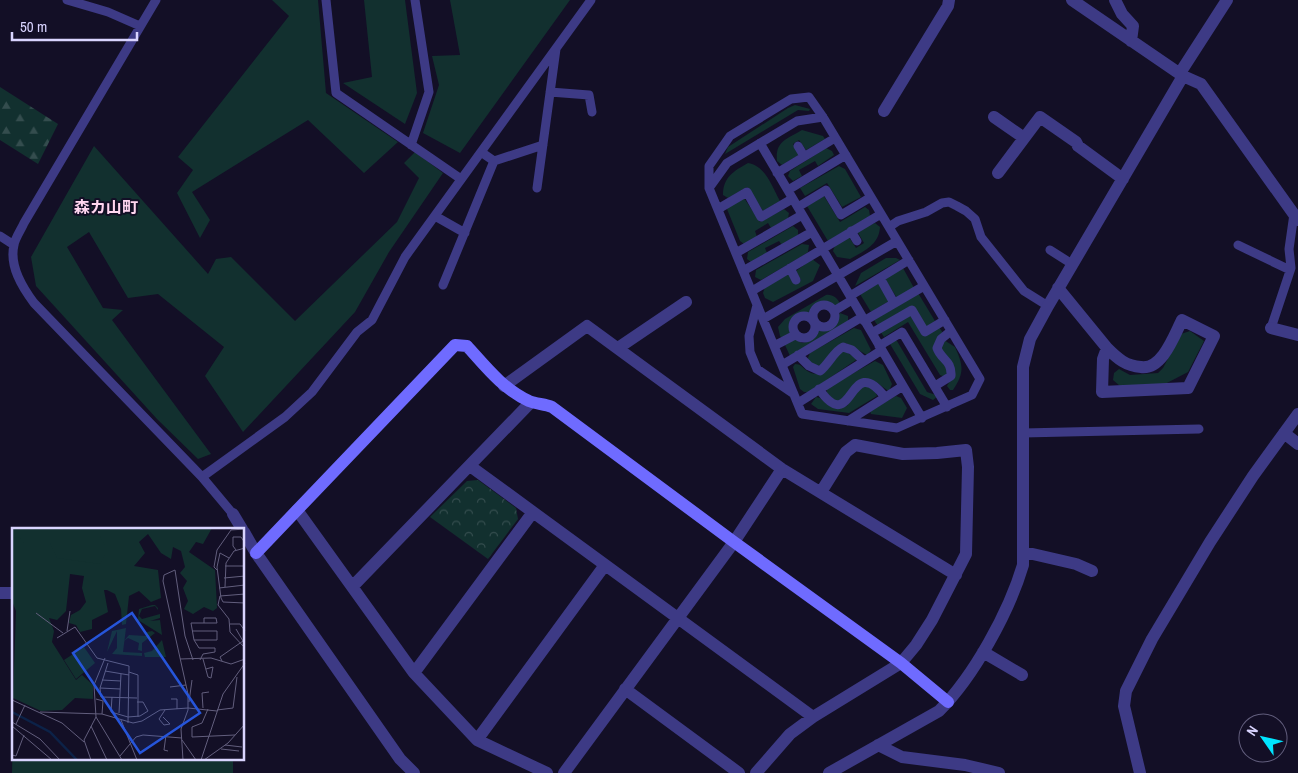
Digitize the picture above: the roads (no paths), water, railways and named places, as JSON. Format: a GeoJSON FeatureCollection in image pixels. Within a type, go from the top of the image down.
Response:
{"type":"FeatureCollection","features":[{"type":"Feature","properties":{"kind":"street"},"geometry":{"type":"LineString","coordinates":[[884,111],[950,0]]}},
{"type":"Feature","properties":{"kind":"street"},"geometry":{"type":"LineString","coordinates":[[1072,0],[1182,75],[1201,84],[1296,217]]}},
{"type":"Feature","properties":{"kind":"street"},"geometry":{"type":"LineString","coordinates":[[1115,0],[1122,14],[1133,26],[1131,41]]}},
{"type":"Feature","properties":{"kind":"street"},"geometry":{"type":"LineString","coordinates":[[829,773],[939,711],[948,702],[983,652],[1018,584],[1023,565],[1023,367],[1030,339],[1227,0]]}},
{"type":"Feature","properties":{"kind":"street"},"geometry":{"type":"LineString","coordinates":[[998,173],[1040,117],[1076,142],[1078,146],[1123,179]]}},
{"type":"Feature","properties":{"kind":"street"},"geometry":{"type":"LineString","coordinates":[[994,118],[1024,138]]}},
{"type":"Feature","properties":{"kind":"street"},"geometry":{"type":"LineString","coordinates":[[1058,288],[1107,348],[1120,361],[1131,366],[1147,368],[1155,365],[1161,359],[1182,320],[1214,336],[1188,388],[1102,392],[1103,359],[1107,348]]}},
{"type":"Feature","properties":{"kind":"street"},"geometry":{"type":"LineString","coordinates":[[618,348],[686,302]]}},
{"type":"Feature","properties":{"kind":"street"},"geometry":{"type":"LineString","coordinates":[[504,386],[587,326],[782,469],[956,574]]}},
{"type":"Feature","properties":{"kind":"street"},"geometry":{"type":"LineString","coordinates":[[1271,328],[1298,334]]}},
{"type":"Feature","properties":{"kind":"street"},"geometry":{"type":"LineString","coordinates":[[250,555],[297,510],[455,345],[466,346],[504,386],[531,402],[542,403],[552,407],[901,663],[948,702]]}},
{"type":"Feature","properties":{"kind":"street"},"geometry":{"type":"LineString","coordinates":[[353,586],[531,402]]}},
{"type":"Feature","properties":{"kind":"street"},"geometry":{"type":"LineString","coordinates":[[1140,773],[1124,706],[1126,691],[1152,639],[1210,542],[1253,476],[1298,414]]}},
{"type":"Feature","properties":{"kind":"street"},"geometry":{"type":"LineString","coordinates":[[1284,433],[1298,444]]}},
{"type":"Feature","properties":{"kind":"street"},"geometry":{"type":"LineString","coordinates":[[756,773],[790,734],[813,717],[901,663],[916,646],[932,620],[966,554],[968,467],[966,450],[937,454],[903,454],[855,445],[846,452],[821,492]]}},
{"type":"Feature","properties":{"kind":"street"},"geometry":{"type":"LineString","coordinates":[[470,466],[813,717]]}},
{"type":"Feature","properties":{"kind":"street"},"geometry":{"type":"LineString","coordinates":[[564,773],[734,542],[782,469]]}},
{"type":"Feature","properties":{"kind":"street"},"geometry":{"type":"LineString","coordinates":[[297,510],[414,673],[477,740],[547,773]]}},
{"type":"Feature","properties":{"kind":"street"},"geometry":{"type":"LineString","coordinates":[[414,673],[533,512]]}},
{"type":"Feature","properties":{"kind":"street"},"geometry":{"type":"LineString","coordinates":[[233,514],[241,528]]}},
{"type":"Feature","properties":{"kind":"street"},"geometry":{"type":"LineString","coordinates":[[245,538],[250,555],[400,759],[414,773]]}},
{"type":"Feature","properties":{"kind":"street"},"geometry":{"type":"LineString","coordinates":[[1024,552],[1076,564],[1092,571]]}},
{"type":"Feature","properties":{"kind":"street"},"geometry":{"type":"LineString","coordinates":[[477,740],[605,565]]}},
{"type":"Feature","properties":{"kind":"street"},"geometry":{"type":"LineString","coordinates":[[983,652],[1022,675]]}},
{"type":"Feature","properties":{"kind":"street"},"geometry":{"type":"LineString","coordinates":[[625,689],[739,773]]}},
{"type":"Feature","properties":{"kind":"street"},"geometry":{"type":"LineString","coordinates":[[878,745],[902,758],[965,765],[1000,773]]}},
{"type":"Feature","properties":{"kind":"lane"},"geometry":{"type":"LineString","coordinates":[[68,0],[108,12],[140,26]]}},
{"type":"Feature","properties":{"kind":"lane"},"geometry":{"type":"LineString","coordinates":[[156,0],[24,223],[14,245],[14,266],[20,283],[34,303],[202,477],[233,514]]}},
{"type":"Feature","properties":{"kind":"lane"},"geometry":{"type":"LineString","coordinates":[[326,0],[336,93],[462,179]]}},
{"type":"Feature","properties":{"kind":"lane"},"geometry":{"type":"LineString","coordinates":[[412,145],[430,92],[415,0]]}},
{"type":"Feature","properties":{"kind":"lane"},"geometry":{"type":"LineString","coordinates":[[202,477],[285,417],[312,392],[357,332],[372,320],[405,257],[591,0]]}},
{"type":"Feature","properties":{"kind":"lane"},"geometry":{"type":"LineString","coordinates":[[537,188],[557,47]]}},
{"type":"Feature","properties":{"kind":"lane"},"geometry":{"type":"LineString","coordinates":[[550,92],[589,95],[592,112]]}},
{"type":"Feature","properties":{"kind":"lane"},"geometry":{"type":"LineString","coordinates":[[809,97],[823,117],[980,380],[972,395],[897,428],[802,414],[709,188],[709,166],[730,136],[791,99],[809,97]]}},
{"type":"Feature","properties":{"kind":"lane"},"geometry":{"type":"LineString","coordinates":[[709,188],[727,163],[797,121],[823,117]]}},
{"type":"Feature","properties":{"kind":"lane"},"geometry":{"type":"LineString","coordinates":[[777,173],[835,138]]}},
{"type":"Feature","properties":{"kind":"lane"},"geometry":{"type":"LineString","coordinates":[[760,144],[922,418]]}},
{"type":"Feature","properties":{"kind":"lane"},"geometry":{"type":"LineString","coordinates":[[443,285],[494,161],[543,145]]}},
{"type":"Feature","properties":{"kind":"lane"},"geometry":{"type":"LineString","coordinates":[[798,146],[804,156]]}},
{"type":"Feature","properties":{"kind":"lane"},"geometry":{"type":"LineString","coordinates":[[481,152],[494,161]]}},
{"type":"Feature","properties":{"kind":"lane"},"geometry":{"type":"LineString","coordinates":[[718,209],[747,192],[761,217],[846,155]]}},
{"type":"Feature","properties":{"kind":"lane"},"geometry":{"type":"LineString","coordinates":[[736,253],[800,211],[826,190],[841,215],[871,197]]}},
{"type":"Feature","properties":{"kind":"lane"},"geometry":{"type":"LineString","coordinates":[[889,227],[950,202],[966,211],[975,219],[981,237],[1024,291],[1048,306]]}},
{"type":"Feature","properties":{"kind":"lane"},"geometry":{"type":"LineString","coordinates":[[752,291],[881,214]]}},
{"type":"Feature","properties":{"kind":"lane"},"geometry":{"type":"LineString","coordinates":[[435,216],[465,232]]}},
{"type":"Feature","properties":{"kind":"lane"},"geometry":{"type":"LineString","coordinates":[[1271,328],[1290,270],[1289,249],[1296,217]]}},
{"type":"Feature","properties":{"kind":"lane"},"geometry":{"type":"LineString","coordinates":[[851,231],[857,241]]}},
{"type":"Feature","properties":{"kind":"lane"},"geometry":{"type":"LineString","coordinates":[[743,271],[812,232]]}},
{"type":"Feature","properties":{"kind":"lane"},"geometry":{"type":"LineString","coordinates":[[0,236],[14,245]]}},
{"type":"Feature","properties":{"kind":"lane"},"geometry":{"type":"LineString","coordinates":[[763,319],[897,240]]}},
{"type":"Feature","properties":{"kind":"lane"},"geometry":{"type":"LineString","coordinates":[[1238,245],[1290,270]]}},
{"type":"Feature","properties":{"kind":"lane"},"geometry":{"type":"LineString","coordinates":[[1050,250],[1072,264]]}},
{"type":"Feature","properties":{"kind":"lane"},"geometry":{"type":"LineString","coordinates":[[834,311],[909,260]]}},
{"type":"Feature","properties":{"kind":"lane"},"geometry":{"type":"LineString","coordinates":[[790,268],[796,280]]}},
{"type":"Feature","properties":{"kind":"lane"},"geometry":{"type":"LineString","coordinates":[[880,278],[894,304]]}},
{"type":"Feature","properties":{"kind":"lane"},"geometry":{"type":"LineString","coordinates":[[782,365],[924,286]]}},
{"type":"Feature","properties":{"kind":"lane"},"geometry":{"type":"LineString","coordinates":[[757,305],[749,336],[750,352],[757,369],[796,399]]}},
{"type":"Feature","properties":{"kind":"lane"},"geometry":{"type":"LineString","coordinates":[[834,311],[828,305],[819,305],[812,312],[814,322],[815,327],[810,337],[805,339],[795,335],[793,326],[798,318],[806,316],[814,322],[817,326],[823,328],[833,322],[834,311]]}},
{"type":"Feature","properties":{"kind":"lane"},"geometry":{"type":"LineString","coordinates":[[872,333],[912,310],[924,332],[945,320]]}},
{"type":"Feature","properties":{"kind":"lane"},"geometry":{"type":"LineString","coordinates":[[935,386],[951,376],[952,368],[937,348],[941,339],[951,331]]}},
{"type":"Feature","properties":{"kind":"lane"},"geometry":{"type":"LineString","coordinates":[[796,399],[819,390],[864,361],[902,332],[947,407]]}},
{"type":"Feature","properties":{"kind":"lane"},"geometry":{"type":"LineString","coordinates":[[774,346],[795,335]]}},
{"type":"Feature","properties":{"kind":"lane"},"geometry":{"type":"LineString","coordinates":[[798,355],[809,366],[820,371],[838,349],[844,347],[852,350],[864,361]]}},
{"type":"Feature","properties":{"kind":"lane"},"geometry":{"type":"LineString","coordinates":[[819,390],[832,404],[839,405],[847,401],[854,388],[863,383],[870,383],[885,397]]}},
{"type":"Feature","properties":{"kind":"lane"},"geometry":{"type":"LineString","coordinates":[[848,420],[903,386]]}},
{"type":"Feature","properties":{"kind":"lane"},"geometry":{"type":"LineString","coordinates":[[1023,433],[1199,429]]}},
{"type":"Feature","properties":{"kind":"district","name":"森カ山町"},"geometry":{"type":"Point","coordinates":[106,207]}}]}
